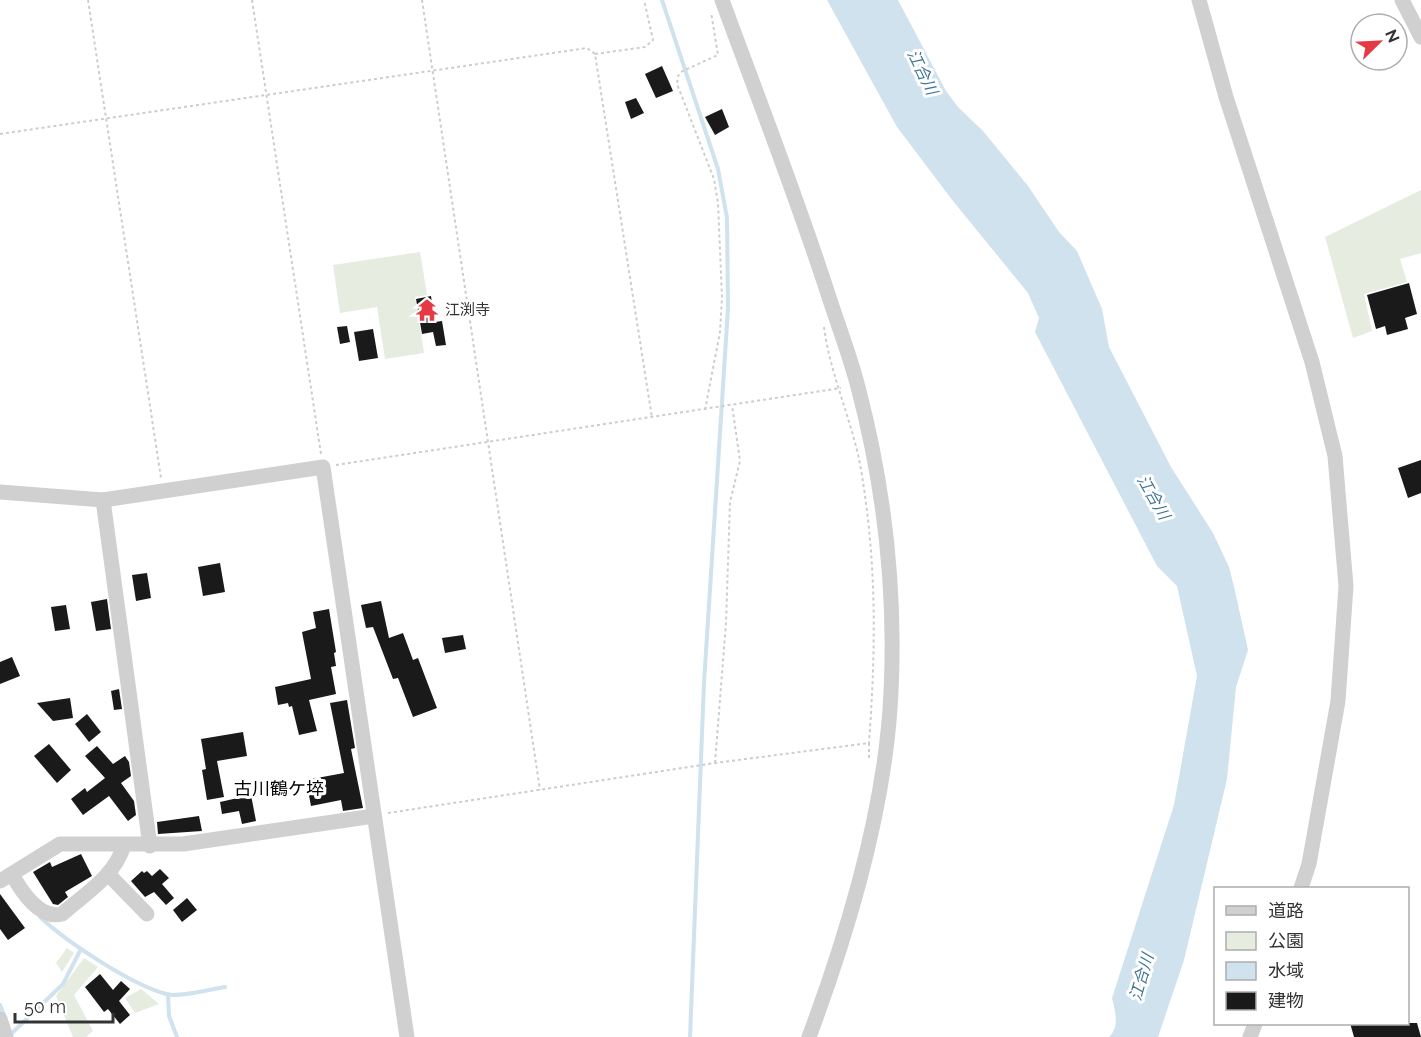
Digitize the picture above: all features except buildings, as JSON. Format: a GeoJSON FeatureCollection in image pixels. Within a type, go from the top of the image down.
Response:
{"type":"FeatureCollection","features":[{"type":"Feature","properties":{"kind":"street"},"geometry":{"type":"LineString","coordinates":[[1199,0],[1226,97],[1312,362],[1335,456],[1346,586],[1338,701],[1309,864],[1301,887]]}},
{"type":"Feature","properties":{"kind":"street"},"geometry":{"type":"LineString","coordinates":[[1402,0],[1417,19],[1421,37]]}},
{"type":"Feature","properties":{"kind":"street"},"geometry":{"type":"LineString","coordinates":[[716,6],[785,170],[858,386],[877,472],[888,546],[893,626],[891,682],[883,761],[872,825],[835,966],[809,1037]]}},
{"type":"Feature","properties":{"kind":"street"},"geometry":{"type":"LineString","coordinates":[[0,492],[103,500],[323,467],[407,1037]]}},
{"type":"Feature","properties":{"kind":"street"},"geometry":{"type":"LineString","coordinates":[[103,500],[150,846]]}},
{"type":"Feature","properties":{"kind":"street"},"geometry":{"type":"LineString","coordinates":[[124,845],[119,861],[108,874],[62,914],[52,916],[42,912],[6,878],[60,844],[124,845],[150,846],[183,844],[374,816]]}},
{"type":"Feature","properties":{"kind":"street"},"geometry":{"type":"LineString","coordinates":[[108,874],[147,914]]}},
{"type":"Feature","properties":{"kind":"street"},"geometry":{"type":"LineString","coordinates":[[0,1019],[6,1037]]}},
{"type":"Feature","properties":{"kind":"path"},"geometry":{"type":"LineString","coordinates":[[88,0],[163,491]]}},
{"type":"Feature","properties":{"kind":"path"},"geometry":{"type":"LineString","coordinates":[[252,0],[323,467],[840,388]]}},
{"type":"Feature","properties":{"kind":"path"},"geometry":{"type":"LineString","coordinates":[[422,0],[540,790]]}},
{"type":"Feature","properties":{"kind":"path"},"geometry":{"type":"LineString","coordinates":[[595,54],[645,47],[653,40],[644,0]]}},
{"type":"Feature","properties":{"kind":"path"},"geometry":{"type":"LineString","coordinates":[[705,410],[720,332],[722,308],[718,203],[714,179],[677,84],[681,72],[718,55],[716,6]]}},
{"type":"Feature","properties":{"kind":"path"},"geometry":{"type":"LineString","coordinates":[[0,134],[587,48],[595,54],[652,418]]}},
{"type":"Feature","properties":{"kind":"path"},"geometry":{"type":"LineString","coordinates":[[823,323],[826,346],[840,388],[860,464],[875,594],[875,650],[869,763]]}},
{"type":"Feature","properties":{"kind":"path"},"geometry":{"type":"LineString","coordinates":[[713,763],[726,623],[730,502],[740,461],[732,405]]}},
{"type":"Feature","properties":{"kind":"path"},"geometry":{"type":"LineString","coordinates":[[374,816],[713,763],[869,743]]}},
{"type":"Feature","properties":{"kind":"green space"},"geometry":{"type":"Polygon","coordinates":[[[1421,190],[1421,253],[1400,259],[1407,282],[1364,294],[1372,331],[1353,338],[1325,237],[1421,190]]]}},
{"type":"Feature","properties":{"kind":"green space"},"geometry":{"type":"Polygon","coordinates":[[[420,252],[427,295],[415,297],[424,353],[385,359],[377,307],[340,313],[333,265],[420,252]]]}},
{"type":"Feature","properties":{"kind":"green space"},"geometry":{"type":"Polygon","coordinates":[[[67,948],[74,953],[62,972],[56,963],[67,948]]]}},
{"type":"Feature","properties":{"kind":"green space"},"geometry":{"type":"Polygon","coordinates":[[[84,958],[98,967],[74,995],[93,1031],[86,1037],[73,1037],[56,996],[84,958]]]}},
{"type":"Feature","properties":{"kind":"green space"},"geometry":{"type":"Polygon","coordinates":[[[141,989],[159,1004],[135,1013],[125,998],[141,989]]]}},
{"type":"Feature","properties":{"kind":"water","name":"江合川"},"geometry":{"type":"Polygon","coordinates":[[[827,0],[898,0],[946,91],[958,107],[983,131],[1028,186],[1059,232],[1077,251],[1102,309],[1109,347],[1171,467],[1213,533],[1229,567],[1248,650],[1236,687],[1227,779],[1184,960],[1158,1037],[1109,1037],[1116,1024],[1112,998],[1174,805],[1197,676],[1177,586],[1157,566],[1035,332],[1039,318],[1028,293],[953,201],[897,127],[827,0]]]}},
{"type":"Feature","properties":{"kind":"waterway"},"geometry":{"type":"LineString","coordinates":[[662,0],[718,169],[727,218],[728,308],[704,683],[690,1037]]}},
{"type":"Feature","properties":{"kind":"waterway"},"geometry":{"type":"LineString","coordinates":[[40,917],[100,961],[151,989],[178,995],[225,987]]}},
{"type":"Feature","properties":{"kind":"waterway"},"geometry":{"type":"LineString","coordinates":[[11,1034],[63,984],[81,949]]}},
{"type":"Feature","properties":{"kind":"waterway"},"geometry":{"type":"LineString","coordinates":[[168,995],[169,1016],[177,1037]]}},
{"type":"Feature","properties":{"kind":"waterway"},"geometry":{"type":"LineString","coordinates":[[0,1005],[4,1015]]}},
{"type":"Feature","properties":{"kind":"place","name":"江渕寺"},"geometry":{"type":"Point","coordinates":[427,310]}},
{"type":"Feature","properties":{"kind":"district","name":"古川鶴ケ埣"},"geometry":{"type":"Point","coordinates":[279,789]}}]}
